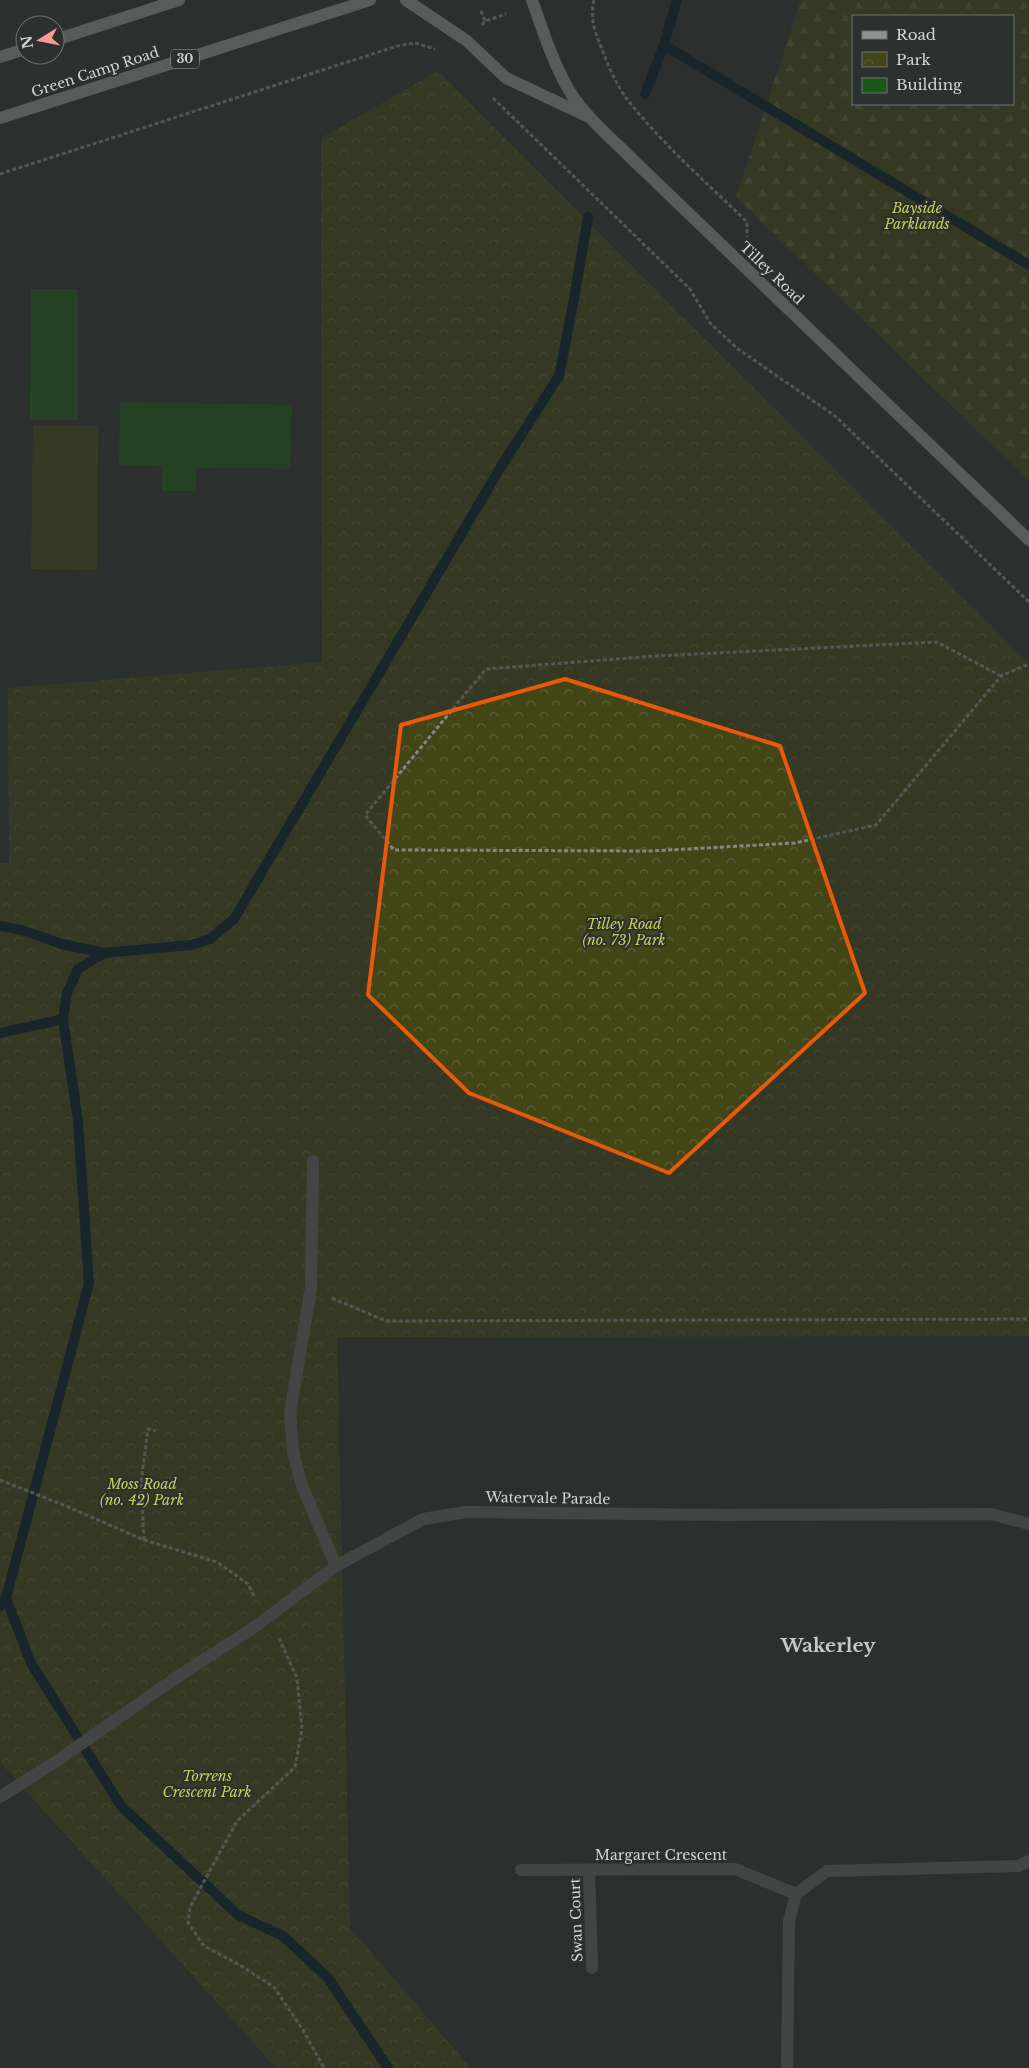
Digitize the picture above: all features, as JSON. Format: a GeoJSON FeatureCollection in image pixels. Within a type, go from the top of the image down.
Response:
{"type":"FeatureCollection","features":[{"type":"Feature","properties":{"kind":"main road"},"geometry":{"type":"LineString","coordinates":[[65,37],[179,0]]}},
{"type":"Feature","properties":{"kind":"main road","name":"Green Camp Road"},"geometry":{"type":"LineString","coordinates":[[0,118],[370,0]]}},
{"type":"Feature","properties":{"kind":"main road"},"geometry":{"type":"LineString","coordinates":[[406,0],[468,41],[506,78],[593,119]]}},
{"type":"Feature","properties":{"kind":"main road","name":"Tilley Road"},"geometry":{"type":"LineString","coordinates":[[532,0],[552,57],[571,93],[593,119],[630,157],[1029,540]]}},
{"type":"Feature","properties":{"kind":"main road"},"geometry":{"type":"LineString","coordinates":[[0,57],[15,52]]}},
{"type":"Feature","properties":{"kind":"street"},"geometry":{"type":"LineString","coordinates":[[313,1161],[311,1288],[290,1413],[293,1452],[302,1486],[336,1566]]}},
{"type":"Feature","properties":{"kind":"street","name":"Watervale Parade"},"geometry":{"type":"LineString","coordinates":[[0,1797],[256,1626],[336,1566],[422,1519],[466,1512],[727,1515],[991,1514],[1029,1524]]}},
{"type":"Feature","properties":{"kind":"street"},"geometry":{"type":"LineString","coordinates":[[787,2068],[789,1921],[796,1894],[827,1871],[1018,1866],[1029,1861]]}},
{"type":"Feature","properties":{"kind":"street","name":"Margaret Crescent"},"geometry":{"type":"LineString","coordinates":[[521,1870],[735,1869],[796,1894]]}},
{"type":"Feature","properties":{"kind":"street","name":"Swan Court"},"geometry":{"type":"LineString","coordinates":[[589,1870],[592,1968]]}},
{"type":"Feature","properties":{"kind":"path"},"geometry":{"type":"LineString","coordinates":[[594,0],[591,10],[595,32],[608,68],[626,98],[678,154],[747,222]]}},
{"type":"Feature","properties":{"kind":"path"},"geometry":{"type":"LineString","coordinates":[[481,10],[485,21]]}},
{"type":"Feature","properties":{"kind":"path"},"geometry":{"type":"LineString","coordinates":[[476,31],[485,21],[506,14]]}},
{"type":"Feature","properties":{"kind":"path"},"geometry":{"type":"LineString","coordinates":[[0,174],[397,46],[415,43],[440,52]]}},
{"type":"Feature","properties":{"kind":"path"},"geometry":{"type":"LineString","coordinates":[[490,95],[690,289],[710,323],[738,349],[835,416],[1029,602]]}},
{"type":"Feature","properties":{"kind":"path"},"geometry":{"type":"LineString","coordinates":[[1001,676],[937,642],[656,656],[486,669],[365,815],[394,850],[650,851],[804,841],[876,825],[1001,676],[1029,664]]}},
{"type":"Feature","properties":{"kind":"path"},"geometry":{"type":"LineString","coordinates":[[311,1288],[386,1321],[1029,1319]]}},
{"type":"Feature","properties":{"kind":"path"},"geometry":{"type":"LineString","coordinates":[[144,1540],[141,1482],[148,1429],[156,1431]]}},
{"type":"Feature","properties":{"kind":"path"},"geometry":{"type":"LineString","coordinates":[[0,1480],[144,1540],[217,1562],[248,1584],[255,1596]]}},
{"type":"Feature","properties":{"kind":"path"},"geometry":{"type":"LineString","coordinates":[[278,1636],[297,1678],[302,1729],[295,1767],[237,1821],[190,1907],[188,1923],[204,1946],[238,1964],[274,1987],[303,2030],[324,2068]]}},
{"type":"Feature","properties":{"kind":"highlighted area"},"geometry":{"type":"Polygon","coordinates":[[[565,679],[780,746],[865,993],[669,1173],[469,1093],[368,995],[401,725],[565,679]]]}},
{"type":"Feature","properties":{"kind":"green space","name":"Bayside Parklands"},"geometry":{"type":"Polygon","coordinates":[[[801,0],[1029,0],[1029,481],[736,197],[801,0]]]}},
{"type":"Feature","properties":{"kind":"green space","name":"Tilley Road (no. 73) Park"},"geometry":{"type":"Polygon","coordinates":[[[438,71],[1029,664],[1029,1336],[337,1337],[350,1928],[471,2068],[276,2068],[0,1762],[0,863],[9,863],[8,688],[322,662],[321,138],[438,71]]]}},
{"type":"Feature","properties":{"kind":"green space"},"geometry":{"type":"Polygon","coordinates":[[[33,425],[98,426],[97,570],[31,569],[33,425]]]}},
{"type":"Feature","properties":{"kind":"building"},"geometry":{"type":"Polygon","coordinates":[[[31,289],[78,289],[78,420],[30,420],[31,289]]]}},
{"type":"Feature","properties":{"kind":"building"},"geometry":{"type":"Polygon","coordinates":[[[120,402],[292,405],[290,469],[196,468],[196,491],[162,491],[162,466],[119,465],[120,402]]]}},
{"type":"Feature","properties":{"kind":"waterway"},"geometry":{"type":"LineString","coordinates":[[645,94],[664,45],[677,0]]}},
{"type":"Feature","properties":{"kind":"waterway"},"geometry":{"type":"LineString","coordinates":[[664,45],[1029,265]]}},
{"type":"Feature","properties":{"kind":"waterway"},"geometry":{"type":"LineString","coordinates":[[0,1606],[6,1598],[89,1283],[78,1121],[63,1019],[67,993],[78,969],[104,953],[191,945],[210,939],[234,919],[502,465],[559,376],[588,217]]}},
{"type":"Feature","properties":{"kind":"waterway"},"geometry":{"type":"LineString","coordinates":[[0,926],[22,930],[62,944],[104,953]]}},
{"type":"Feature","properties":{"kind":"waterway"},"geometry":{"type":"LineString","coordinates":[[0,1033],[63,1019]]}},
{"type":"Feature","properties":{"kind":"waterway"},"geometry":{"type":"LineString","coordinates":[[6,1598],[31,1663],[121,1806],[238,1915],[283,1936],[328,1978],[388,2068]]}},
{"type":"Feature","properties":{"kind":"district","name":"Wakerley"},"geometry":{"type":"Point","coordinates":[828,1645]}},
{"type":"Feature","properties":{"kind":"park label","name":"Moss Road (no. 42) Park"},"geometry":{"type":"Point","coordinates":[142,1492]}},
{"type":"Feature","properties":{"kind":"park label","name":"Torrens Crescent Park"},"geometry":{"type":"Point","coordinates":[207,1784]}}]}
